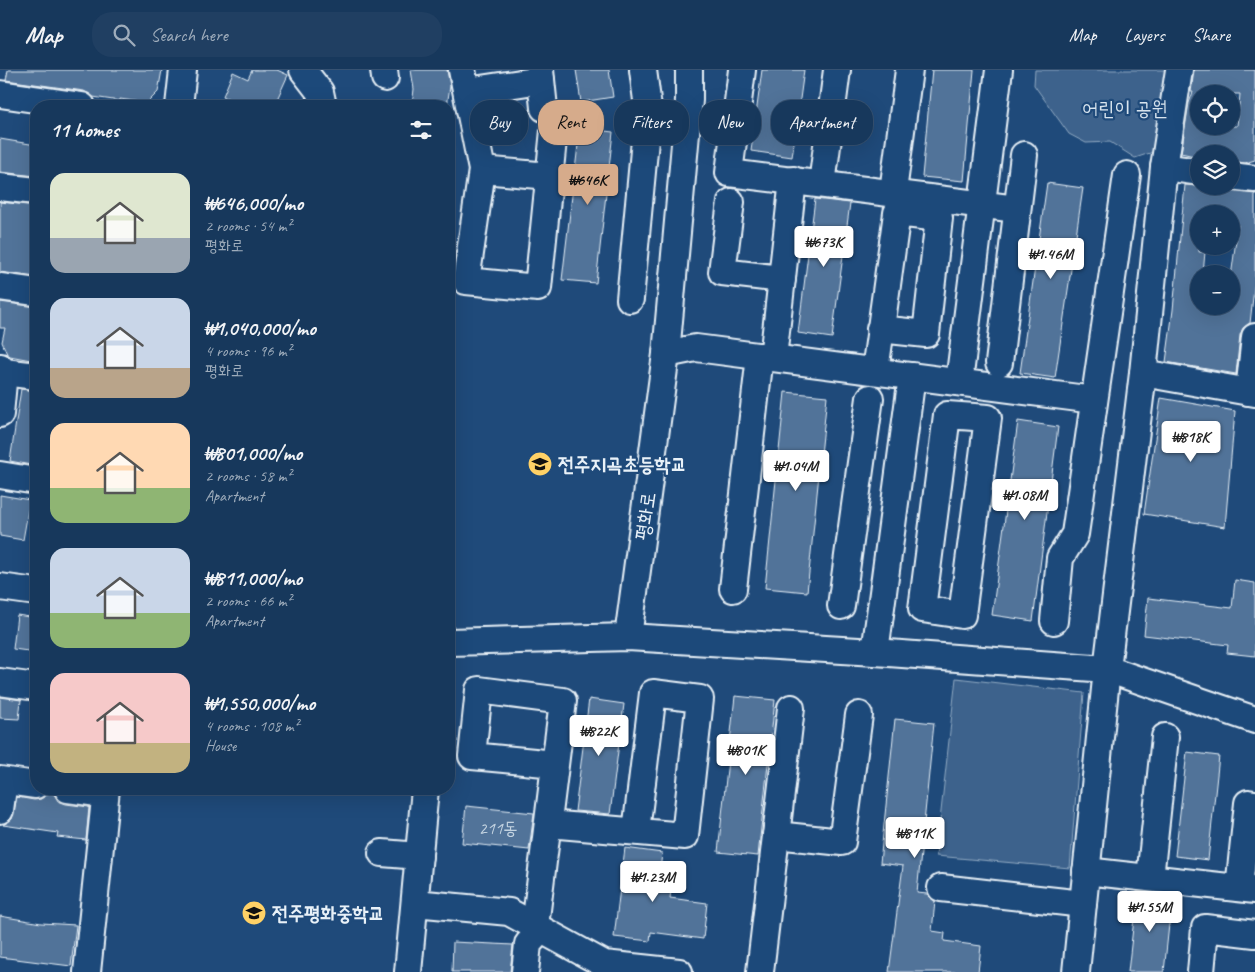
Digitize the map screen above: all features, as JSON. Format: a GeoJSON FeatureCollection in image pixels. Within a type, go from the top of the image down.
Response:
{"type":"FeatureCollection","features":[{"type":"Feature","properties":{"kind":"street"},"geometry":{"type":"LineString","coordinates":[[180,100],[183,70]]}},
{"type":"Feature","properties":{"kind":"street"},"geometry":{"type":"LineString","coordinates":[[303,70],[320,92],[322,100]]}},
{"type":"Feature","properties":{"kind":"street"},"geometry":{"type":"LineString","coordinates":[[630,299],[648,108],[643,70]]}},
{"type":"Feature","properties":{"kind":"street","name":"평화로"},"geometry":{"type":"LineString","coordinates":[[628,637],[666,354],[689,100],[689,70]]}},
{"type":"Feature","properties":{"kind":"street"},"geometry":{"type":"LineString","coordinates":[[742,70],[729,173],[1017,209]]}},
{"type":"Feature","properties":{"kind":"street"},"geometry":{"type":"LineString","coordinates":[[822,184],[837,70]]}},
{"type":"Feature","properties":{"kind":"street"},"geometry":{"type":"LineString","coordinates":[[894,184],[909,70]]}},
{"type":"Feature","properties":{"kind":"street"},"geometry":{"type":"LineString","coordinates":[[959,382],[998,70]]}},
{"type":"Feature","properties":{"kind":"street"},"geometry":{"type":"LineString","coordinates":[[1076,972],[1107,669],[1143,374],[1164,167],[1178,70]]}},
{"type":"Feature","properties":{"kind":"street"},"geometry":{"type":"LineString","coordinates":[[541,75],[549,119],[549,176],[538,288],[466,281],[482,170],[465,81],[541,75]]}},
{"type":"Feature","properties":{"kind":"street"},"geometry":{"type":"LineString","coordinates":[[0,94],[41,100]]}},
{"type":"Feature","properties":{"kind":"street"},"geometry":{"type":"LineString","coordinates":[[999,363],[1024,155]]}},
{"type":"Feature","properties":{"kind":"street"},"geometry":{"type":"LineString","coordinates":[[1164,167],[1190,171]]}},
{"type":"Feature","properties":{"kind":"street"},"geometry":{"type":"LineString","coordinates":[[482,170],[549,176]]}},
{"type":"Feature","properties":{"kind":"street"},"geometry":{"type":"LineString","coordinates":[[1054,621],[1060,558],[1075,534],[1127,175]]}},
{"type":"Feature","properties":{"kind":"street"},"geometry":{"type":"LineString","coordinates":[[1240,178],[1255,180]]}},
{"type":"Feature","properties":{"kind":"street"},"geometry":{"type":"LineString","coordinates":[[733,589],[766,357],[782,279],[793,180]]}},
{"type":"Feature","properties":{"kind":"street"},"geometry":{"type":"LineString","coordinates":[[0,187],[30,190]]}},
{"type":"Feature","properties":{"kind":"street"},"geometry":{"type":"LineString","coordinates":[[731,202],[722,272],[782,279]]}},
{"type":"Feature","properties":{"kind":"street"},"geometry":{"type":"LineString","coordinates":[[0,287],[30,291]]}},
{"type":"Feature","properties":{"kind":"street"},"geometry":{"type":"LineString","coordinates":[[875,372],[880,329]]}},
{"type":"Feature","properties":{"kind":"street"},"geometry":{"type":"LineString","coordinates":[[1143,374],[1252,392],[1255,337]]}},
{"type":"Feature","properties":{"kind":"street"},"geometry":{"type":"LineString","coordinates":[[666,354],[696,348],[1094,400]]}},
{"type":"Feature","properties":{"kind":"street"},"geometry":{"type":"LineString","coordinates":[[0,414],[2,369],[30,375]]}},
{"type":"Feature","properties":{"kind":"street"},"geometry":{"type":"LineString","coordinates":[[875,652],[912,376]]}},
{"type":"Feature","properties":{"kind":"street"},"geometry":{"type":"LineString","coordinates":[[841,606],[870,398]]}},
{"type":"Feature","properties":{"kind":"street"},"geometry":{"type":"LineString","coordinates":[[947,415],[988,418],[962,615],[922,609],[934,516],[947,415]]}},
{"type":"Feature","properties":{"kind":"street"},"geometry":{"type":"LineString","coordinates":[[0,475],[30,480]]}},
{"type":"Feature","properties":{"kind":"street"},"geometry":{"type":"LineString","coordinates":[[855,505],[934,516]]}},
{"type":"Feature","properties":{"kind":"street"},"geometry":{"type":"LineString","coordinates":[[0,587],[30,591]]}},
{"type":"Feature","properties":{"kind":"street"},"geometry":{"type":"LineString","coordinates":[[455,642],[628,637],[1107,669],[1255,720]]}},
{"type":"Feature","properties":{"kind":"street"},"geometry":{"type":"LineString","coordinates":[[0,682],[30,686]]}},
{"type":"Feature","properties":{"kind":"street"},"geometry":{"type":"LineString","coordinates":[[548,824],[685,836],[700,699],[653,693],[636,831]]}},
{"type":"Feature","properties":{"kind":"street"},"geometry":{"type":"LineString","coordinates":[[760,972],[791,708]]}},
{"type":"Feature","properties":{"kind":"street"},"geometry":{"type":"LineString","coordinates":[[776,835],[842,842],[859,715]]}},
{"type":"Feature","properties":{"kind":"street"},"geometry":{"type":"LineString","coordinates":[[1150,878],[1165,737]]}},
{"type":"Feature","properties":{"kind":"street"},"geometry":{"type":"LineString","coordinates":[[524,972],[528,944],[538,928],[556,764]]}},
{"type":"Feature","properties":{"kind":"street"},"geometry":{"type":"LineString","coordinates":[[0,810],[2,780],[30,784]]}},
{"type":"Feature","properties":{"kind":"street"},"geometry":{"type":"LineString","coordinates":[[86,972],[106,795]]}},
{"type":"Feature","properties":{"kind":"street"},"geometry":{"type":"LineString","coordinates":[[408,972],[424,795]]}},
{"type":"Feature","properties":{"kind":"street"},"geometry":{"type":"LineString","coordinates":[[1086,871],[1247,889],[1248,803],[1255,804]]}},
{"type":"Feature","properties":{"kind":"street"},"geometry":{"type":"LineString","coordinates":[[382,853],[419,856]]}},
{"type":"Feature","properties":{"kind":"street"},"geometry":{"type":"LineString","coordinates":[[940,888],[1083,904]]}},
{"type":"Feature","properties":{"kind":"street"},"geometry":{"type":"LineString","coordinates":[[415,903],[509,912],[604,964],[678,972]]}},
{"type":"Feature","properties":{"kind":"street"},"geometry":{"type":"LineString","coordinates":[[1201,972],[1205,928],[1255,934]]}},
{"type":"Feature","properties":{"kind":"green space","name":"어린이 공원"},"geometry":{"type":"Polygon","coordinates":[[[1035,70],[1170,70],[1159,150],[1135,158],[1110,142],[1086,143],[1069,134],[1034,85],[1035,70]]]}},
{"type":"Feature","properties":{"kind":"green space"},"geometry":{"type":"Polygon","coordinates":[[[956,678],[1084,693],[1070,868],[936,856],[956,678]]]}},
{"type":"Feature","properties":{"kind":"building"},"geometry":{"type":"Polygon","coordinates":[[[8,70],[162,70],[158,92],[150,100],[113,100],[93,97],[84,91],[6,80],[8,70]]]}},
{"type":"Feature","properties":{"kind":"building"},"geometry":{"type":"Polygon","coordinates":[[[252,70],[277,70],[288,75],[277,100],[232,100],[223,96],[233,72],[248,79],[252,70]]]}},
{"type":"Feature","properties":{"kind":"building"},"geometry":{"type":"Polygon","coordinates":[[[411,70],[447,70],[450,86],[448,100],[413,100],[414,89],[411,70]]]}},
{"type":"Feature","properties":{"kind":"building"},"geometry":{"type":"Polygon","coordinates":[[[576,70],[609,70],[613,97],[581,100],[576,70]]]}},
{"type":"Feature","properties":{"kind":"building"},"geometry":{"type":"Polygon","coordinates":[[[762,70],[804,70],[800,100],[771,100],[771,145],[794,145],[792,157],[751,151],[752,145],[761,145],[761,100],[758,100],[762,70]]]}},
{"type":"Feature","properties":{"kind":"building"},"geometry":{"type":"Polygon","coordinates":[[[932,70],[974,70],[964,181],[922,177],[932,70]]]}},
{"type":"Feature","properties":{"kind":"building"},"geometry":{"type":"Polygon","coordinates":[[[1194,70],[1255,70],[1255,160],[1240,162],[1240,145],[1190,145],[1190,155],[1181,153],[1190,100],[1190,135],[1240,135],[1240,85],[1192,85],[1194,70]]]}},
{"type":"Feature","properties":{"kind":"building"},"geometry":{"type":"Polygon","coordinates":[[[604,131],[613,132],[596,283],[562,280],[578,145],[604,145],[604,131]]]}},
{"type":"Feature","properties":{"kind":"building"},"geometry":{"type":"Polygon","coordinates":[[[0,139],[30,144],[30,175],[0,172],[0,139]]]}},
{"type":"Feature","properties":{"kind":"building"},"geometry":{"type":"Polygon","coordinates":[[[1047,183],[1083,188],[1055,378],[1020,373],[1047,183]]]}},
{"type":"Feature","properties":{"kind":"building"},"geometry":{"type":"Polygon","coordinates":[[[1185,185],[1190,185],[1190,195],[1240,195],[1240,192],[1255,194],[1255,280],[1250,323],[1243,328],[1240,335],[1236,374],[1166,362],[1185,185]],[[1190,205],[1190,255],[1205,255],[1204,265],[1190,265],[1190,315],[1240,315],[1240,265],[1233,265],[1234,255],[1240,255],[1240,205],[1190,205]]]}},
{"type":"Feature","properties":{"kind":"building"},"geometry":{"type":"Polygon","coordinates":[[[815,199],[850,203],[832,338],[798,333],[815,199]]]}},
{"type":"Feature","properties":{"kind":"building"},"geometry":{"type":"Polygon","coordinates":[[[0,202],[30,205],[30,276],[0,272],[0,202]]]}},
{"type":"Feature","properties":{"kind":"building"},"geometry":{"type":"Polygon","coordinates":[[[0,302],[30,306],[30,360],[7,354],[2,342],[5,328],[0,328],[0,302]]]}},
{"type":"Feature","properties":{"kind":"building"},"geometry":{"type":"Polygon","coordinates":[[[21,389],[30,390],[30,465],[10,461],[21,389]]]}},
{"type":"Feature","properties":{"kind":"building"},"geometry":{"type":"Polygon","coordinates":[[[785,392],[827,396],[807,592],[765,588],[785,392]]]}},
{"type":"Feature","properties":{"kind":"building"},"geometry":{"type":"Polygon","coordinates":[[[1161,398],[1235,411],[1225,527],[1144,514],[1161,398]]]}},
{"type":"Feature","properties":{"kind":"building"},"geometry":{"type":"Polygon","coordinates":[[[1018,421],[1058,427],[1033,621],[992,615],[1018,421]]]}},
{"type":"Feature","properties":{"kind":"building"},"geometry":{"type":"Polygon","coordinates":[[[0,495],[30,500],[23,540],[0,536],[0,495]]]}},
{"type":"Feature","properties":{"kind":"building"},"geometry":{"type":"Polygon","coordinates":[[[1235,580],[1255,583],[1255,656],[1227,653],[1228,645],[1144,635],[1148,598],[1232,608],[1235,580]]]}},
{"type":"Feature","properties":{"kind":"building"},"geometry":{"type":"Polygon","coordinates":[[[17,615],[30,617],[30,651],[13,649],[17,615]]]}},
{"type":"Feature","properties":{"kind":"building"},"geometry":{"type":"Polygon","coordinates":[[[735,696],[775,700],[758,856],[718,852],[735,696]]]}},
{"type":"Feature","properties":{"kind":"building"},"geometry":{"type":"Polygon","coordinates":[[[0,697],[21,700],[19,719],[0,718],[0,697]]]}},
{"type":"Feature","properties":{"kind":"building"},"geometry":{"type":"Polygon","coordinates":[[[589,699],[624,704],[610,814],[575,811],[589,699]]]}},
{"type":"Feature","properties":{"kind":"building"},"geometry":{"type":"Polygon","coordinates":[[[895,719],[934,723],[917,893],[927,894],[935,901],[932,931],[945,933],[944,941],[981,946],[978,972],[889,972],[903,866],[880,863],[895,719]]]}},
{"type":"Feature","properties":{"kind":"building"},"geometry":{"type":"Polygon","coordinates":[[[1187,752],[1219,756],[1208,860],[1175,856],[1187,752]]]}},
{"type":"Feature","properties":{"kind":"building"},"geometry":{"type":"Polygon","coordinates":[[[46,795],[55,795],[58,801],[66,804],[89,807],[86,840],[57,837],[58,833],[3,825],[12,819],[17,797],[34,800],[41,799],[46,795]]]}},
{"type":"Feature","properties":{"kind":"building"},"geometry":{"type":"Polygon","coordinates":[[[466,806],[534,813],[529,850],[462,843],[466,806]]]}},
{"type":"Feature","properties":{"kind":"building"},"geometry":{"type":"Polygon","coordinates":[[[625,848],[662,853],[658,888],[671,890],[670,898],[707,903],[703,939],[651,932],[650,941],[614,937],[625,848]]]}},
{"type":"Feature","properties":{"kind":"building"},"geometry":{"type":"Polygon","coordinates":[[[1137,892],[1172,896],[1164,972],[1128,972],[1137,892]]]}},
{"type":"Feature","properties":{"kind":"building"},"geometry":{"type":"Polygon","coordinates":[[[0,916],[41,923],[76,925],[71,966],[0,957],[0,916]]]}},
{"type":"Feature","properties":{"kind":"building"},"geometry":{"type":"Polygon","coordinates":[[[453,942],[513,945],[510,972],[452,972],[453,942]]]}},
{"type":"Feature","properties":{"kind":"place","name":"전주지곡초등학교"},"geometry":{"type":"Point","coordinates":[540,464]}},
{"type":"Feature","properties":{"kind":"place","name":"전주평화중학교"},"geometry":{"type":"Point","coordinates":[254,913]}}]}
